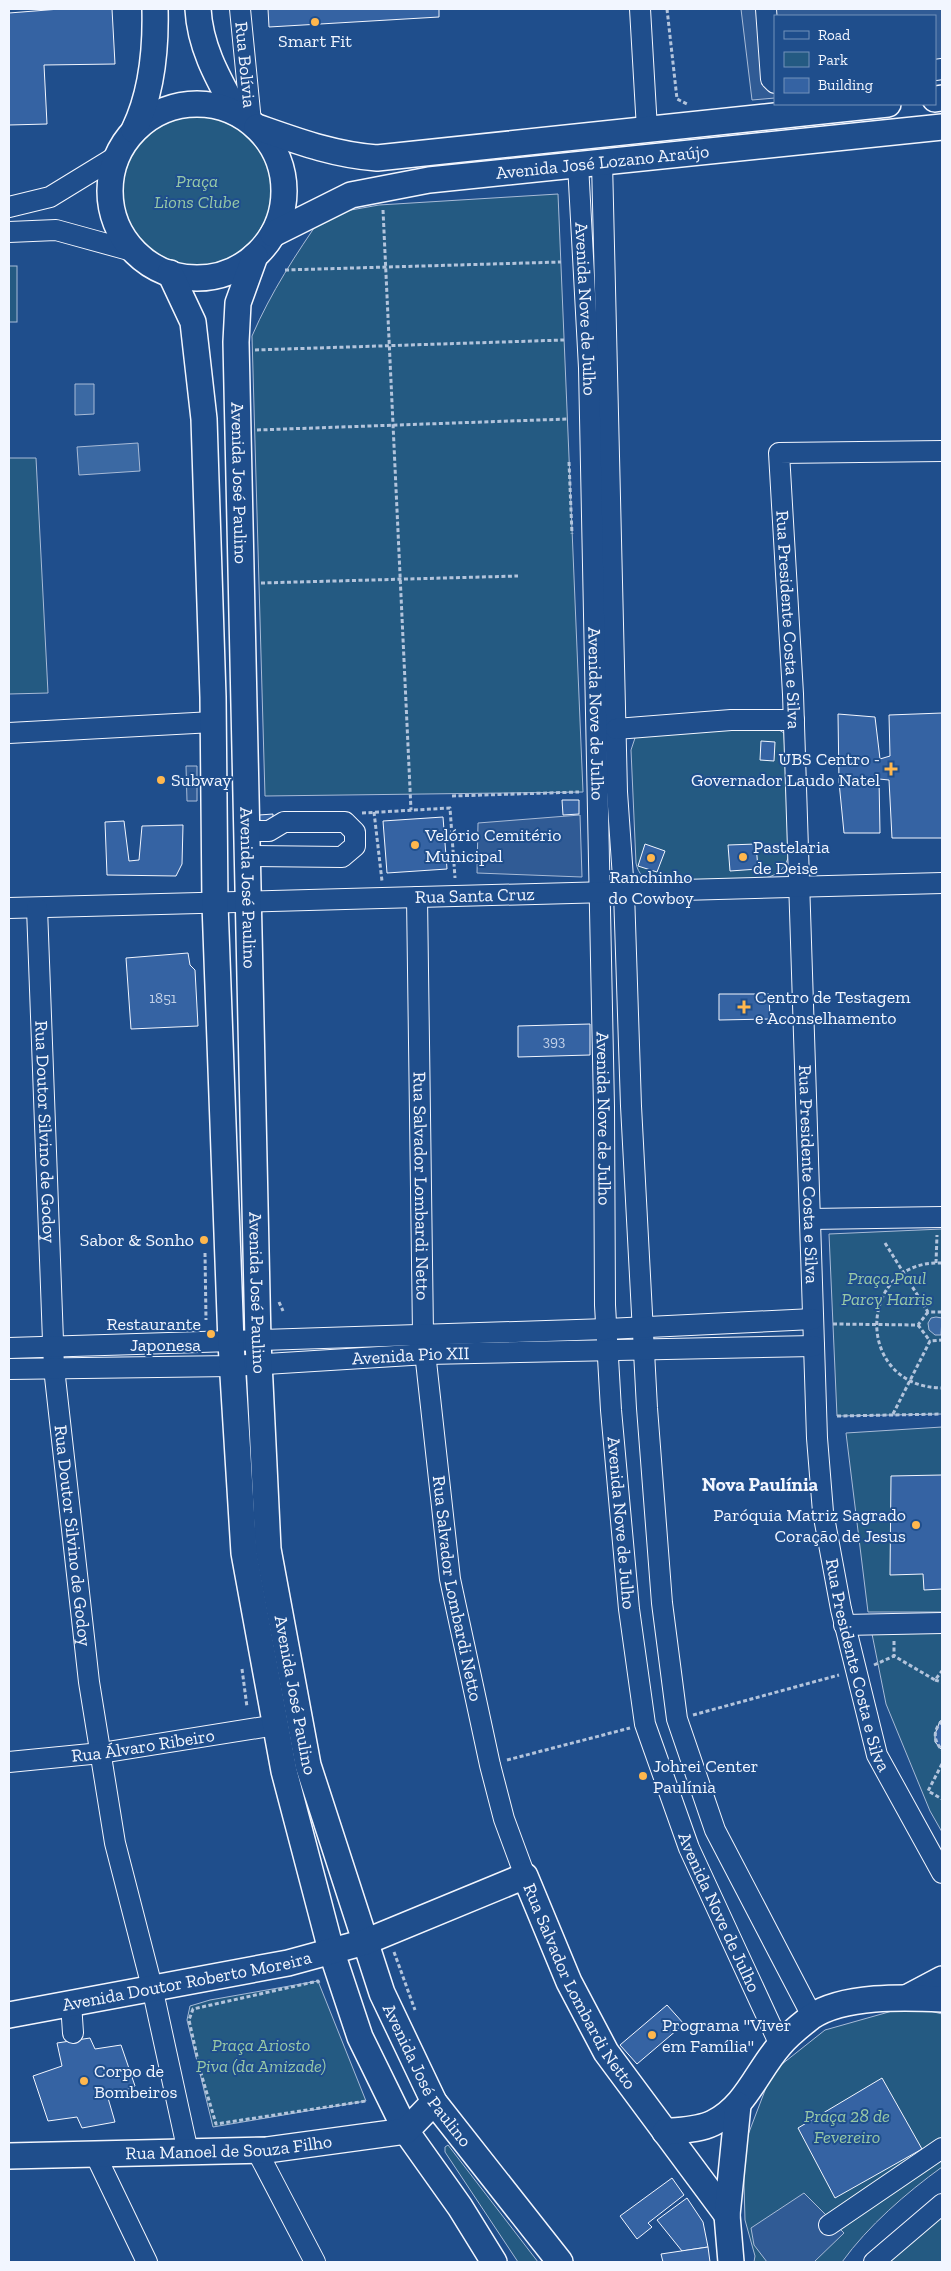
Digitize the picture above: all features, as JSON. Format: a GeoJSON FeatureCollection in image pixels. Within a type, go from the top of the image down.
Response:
{"type":"FeatureCollection","features":[{"type":"Feature","properties":{"kind":"main road"},"geometry":{"type":"LineString","coordinates":[[155,9],[150,83],[144,109],[133,132],[117,156],[112,172],[110,190],[112,207],[117,224],[136,252],[152,264],[170,273],[188,277],[206,277],[224,274],[255,256],[273,234],[283,205],[284,190],[281,166],[272,145],[248,121],[209,60],[198,21],[198,9]]}},
{"type":"Feature","properties":{"kind":"main road"},"geometry":{"type":"LineString","coordinates":[[133,132],[150,117],[171,108],[193,104],[216,106],[248,121]]}},
{"type":"Feature","properties":{"kind":"main road","name":"Avenida José Lozano Araújo"},"geometry":{"type":"LineString","coordinates":[[248,121],[323,150],[350,156],[377,158],[878,105]]}},
{"type":"Feature","properties":{"kind":"main road","name":"Avenida José Lozano Araújo"},"geometry":{"type":"LineString","coordinates":[[273,234],[351,195],[429,180],[942,127]]}},
{"type":"Feature","properties":{"kind":"main road","name":"Avenida José Paulino"},"geometry":{"type":"LineString","coordinates":[[255,256],[238,303],[236,342],[258,1341],[267,1535],[272,1569],[308,1766],[382,1993],[434,2102],[560,2262]]}},
{"type":"Feature","properties":{"kind":"main road","name":"Avenida José Paulino"},"geometry":{"type":"LineString","coordinates":[[170,273],[185,300],[193,322],[204,419],[213,722],[215,904],[231,1355],[244,1553],[284,1771],[331,1950],[360,2037],[406,2131],[460,2207],[494,2262]]}},
{"type":"Feature","properties":{"kind":"main road","name":"Avenida Doutor Roberto Moreira"},"geometry":{"type":"LineString","coordinates":[[9,2015],[288,1962],[365,1942],[525,1876]]}},
{"type":"Feature","properties":{"kind":"main road","name":"Rua Salvador Lombardi Netto"},"geometry":{"type":"LineString","coordinates":[[525,1876],[569,1982],[606,2052],[727,2215]]}},
{"type":"Feature","properties":{"kind":"main road"},"geometry":{"type":"LineString","coordinates":[[908,1997],[942,1979]]}},
{"type":"Feature","properties":{"kind":"main road"},"geometry":{"type":"LineString","coordinates":[[664,2132],[694,2129],[714,2123],[738,2105],[780,2045],[812,2016],[834,2007],[858,2002],[908,1997],[942,1999]]}},
{"type":"Feature","properties":{"kind":"main road"},"geometry":{"type":"LineString","coordinates":[[406,2131],[434,2102]]}},
{"type":"Feature","properties":{"kind":"main road"},"geometry":{"type":"LineString","coordinates":[[731,2262],[727,2215],[738,2105]]}},
{"type":"Feature","properties":{"kind":"main road","name":"Rua Manoel de Souza Filho"},"geometry":{"type":"LineString","coordinates":[[9,2156],[257,2151],[406,2131]]}},
{"type":"Feature","properties":{"kind":"street","name":"Rua Bolívia"},"geometry":{"type":"LineString","coordinates":[[240,9],[248,121]]}},
{"type":"Feature","properties":{"kind":"street"},"geometry":{"type":"LineString","coordinates":[[640,9],[647,129]]}},
{"type":"Feature","properties":{"kind":"street"},"geometry":{"type":"LineString","coordinates":[[766,9],[771,79],[774,82]]}},
{"type":"Feature","properties":{"kind":"street"},"geometry":{"type":"LineString","coordinates":[[9,207],[50,197],[117,156]]}},
{"type":"Feature","properties":{"kind":"street","name":"Avenida Nove de Julho"},"geometry":{"type":"LineString","coordinates":[[602,162],[598,367],[591,477],[607,1329],[630,1609],[645,1724],[690,1848],[780,2045]]}},
{"type":"Feature","properties":{"kind":"street","name":"Avenida Nove de Julho"},"geometry":{"type":"LineString","coordinates":[[578,164],[611,476],[617,792],[624,892],[631,1106],[643,1327],[662,1603],[677,1719],[716,1830],[812,2016]]}},
{"type":"Feature","properties":{"kind":"street"},"geometry":{"type":"LineString","coordinates":[[9,232],[56,230],[136,252]]}},
{"type":"Feature","properties":{"kind":"street","name":"Rua Presidente Costa e Silva"},"geometry":{"type":"LineString","coordinates":[[942,451],[779,453],[794,720],[817,1438],[822,1512],[844,1625],[877,1755],[942,1873]]}},
{"type":"Feature","properties":{"kind":"street"},"geometry":{"type":"LineString","coordinates":[[591,477],[611,476]]}},
{"type":"Feature","properties":{"kind":"street"},"geometry":{"type":"LineString","coordinates":[[616,729],[731,720],[794,720]]}},
{"type":"Feature","properties":{"kind":"street"},"geometry":{"type":"LineString","coordinates":[[9,733],[213,722]]}},
{"type":"Feature","properties":{"kind":"street"},"geometry":{"type":"LineString","coordinates":[[247,830],[269,830],[284,822],[345,822],[355,832],[356,846],[342,857],[247,856]]}},
{"type":"Feature","properties":{"kind":"street","name":"Rua Santa Cruz"},"geometry":{"type":"LineString","coordinates":[[9,908],[215,904],[942,883]]}},
{"type":"Feature","properties":{"kind":"street","name":"Rua Salvador Lombardi Netto"},"geometry":{"type":"LineString","coordinates":[[417,898],[423,1334],[427,1354],[450,1579],[490,1765],[504,1819],[525,1876]]}},
{"type":"Feature","properties":{"kind":"street","name":"Rua Doutor Silvino de Godoy"},"geometry":{"type":"LineString","coordinates":[[37,908],[54,1368],[89,1682],[115,1843],[152,1987],[188,2152]]}},
{"type":"Feature","properties":{"kind":"street"},"geometry":{"type":"LineString","coordinates":[[810,1219],[940,1226]]}},
{"type":"Feature","properties":{"kind":"street","name":"Avenida Pio XII"},"geometry":{"type":"LineString","coordinates":[[9,1368],[54,1368],[231,1355],[258,1341],[607,1329],[813,1319]]}},
{"type":"Feature","properties":{"kind":"street"},"geometry":{"type":"LineString","coordinates":[[325,1339],[326,1361]]}},
{"type":"Feature","properties":{"kind":"street","name":"Avenida Pio XII"},"geometry":{"type":"LineString","coordinates":[[9,1348],[54,1347],[231,1355],[259,1365],[427,1354],[814,1346]]}},
{"type":"Feature","properties":{"kind":"street"},"geometry":{"type":"LineString","coordinates":[[844,1625],[942,1623]]}},
{"type":"Feature","properties":{"kind":"street","name":"Rua Álvaro Ribeiro"},"geometry":{"type":"LineString","coordinates":[[9,1762],[101,1753],[276,1725]]}},
{"type":"Feature","properties":{"kind":"street"},"geometry":{"type":"LineString","coordinates":[[70,2003],[73,2033]]}},
{"type":"Feature","properties":{"kind":"street"},"geometry":{"type":"LineString","coordinates":[[830,2225],[942,2148]]}},
{"type":"Feature","properties":{"kind":"street"},"geometry":{"type":"LineString","coordinates":[[257,2151],[315,2262]]}},
{"type":"Feature","properties":{"kind":"street"},"geometry":{"type":"LineString","coordinates":[[95,2154],[147,2262]]}},
{"type":"Feature","properties":{"kind":"street"},"geometry":{"type":"LineString","coordinates":[[874,2262],[942,2204]]}},
{"type":"Feature","properties":{"kind":"path"},"geometry":{"type":"LineString","coordinates":[[667,9],[677,99],[692,106]]}},
{"type":"Feature","properties":{"kind":"path"},"geometry":{"type":"LineString","coordinates":[[383,204],[411,810]]}},
{"type":"Feature","properties":{"kind":"path"},"geometry":{"type":"LineString","coordinates":[[285,270],[561,262]]}},
{"type":"Feature","properties":{"kind":"path"},"geometry":{"type":"LineString","coordinates":[[252,350],[564,340]]}},
{"type":"Feature","properties":{"kind":"path"},"geometry":{"type":"LineString","coordinates":[[254,430],[567,419]]}},
{"type":"Feature","properties":{"kind":"path"},"geometry":{"type":"LineString","coordinates":[[569,462],[572,542]]}},
{"type":"Feature","properties":{"kind":"path"},"geometry":{"type":"LineString","coordinates":[[258,583],[518,576]]}},
{"type":"Feature","properties":{"kind":"path"},"geometry":{"type":"LineString","coordinates":[[452,796],[583,792]]}},
{"type":"Feature","properties":{"kind":"path"},"geometry":{"type":"LineString","coordinates":[[357,813],[450,808],[456,882]]}},
{"type":"Feature","properties":{"kind":"path"},"geometry":{"type":"LineString","coordinates":[[374,812],[382,884]]}},
{"type":"Feature","properties":{"kind":"path"},"geometry":{"type":"LineString","coordinates":[[367,837],[377,836]]}},
{"type":"Feature","properties":{"kind":"path"},"geometry":{"type":"LineString","coordinates":[[936,1263],[940,1226]]}},
{"type":"Feature","properties":{"kind":"path"},"geometry":{"type":"LineString","coordinates":[[885,1243],[928,1312]]}},
{"type":"Feature","properties":{"kind":"path"},"geometry":{"type":"LineString","coordinates":[[942,1263],[913,1268],[894,1281],[881,1300],[876,1324],[879,1345],[884,1356],[898,1374],[910,1381],[930,1388],[942,1388]]}},
{"type":"Feature","properties":{"kind":"path"},"geometry":{"type":"LineString","coordinates":[[928,1312],[942,1312]]}},
{"type":"Feature","properties":{"kind":"path"},"geometry":{"type":"LineString","coordinates":[[918,1325],[928,1312]]}},
{"type":"Feature","properties":{"kind":"path"},"geometry":{"type":"LineString","coordinates":[[833,1324],[918,1325]]}},
{"type":"Feature","properties":{"kind":"path"},"geometry":{"type":"LineString","coordinates":[[918,1325],[930,1341]]}},
{"type":"Feature","properties":{"kind":"path"},"geometry":{"type":"LineString","coordinates":[[930,1341],[942,1340]]}},
{"type":"Feature","properties":{"kind":"path"},"geometry":{"type":"LineString","coordinates":[[893,1414],[930,1341]]}},
{"type":"Feature","properties":{"kind":"path"},"geometry":{"type":"LineString","coordinates":[[837,1416],[942,1414]]}},
{"type":"Feature","properties":{"kind":"path"},"geometry":{"type":"LineString","coordinates":[[894,1638],[894,1656]]}},
{"type":"Feature","properties":{"kind":"path"},"geometry":{"type":"LineString","coordinates":[[677,1719],[878,1664],[894,1656]]}},
{"type":"Feature","properties":{"kind":"path"},"geometry":{"type":"LineString","coordinates":[[894,1656],[935,1680],[942,1682]]}},
{"type":"Feature","properties":{"kind":"path"},"geometry":{"type":"LineString","coordinates":[[935,1680],[942,1671]]}},
{"type":"Feature","properties":{"kind":"path"},"geometry":{"type":"LineString","coordinates":[[942,1721],[935,1734],[935,1742],[942,1750]]}},
{"type":"Feature","properties":{"kind":"path"},"geometry":{"type":"LineString","coordinates":[[490,1765],[645,1724]]}},
{"type":"Feature","properties":{"kind":"path"},"geometry":{"type":"LineString","coordinates":[[942,1764],[928,1791],[942,1799]]}},
{"type":"Feature","properties":{"kind":"path"},"geometry":{"type":"LineString","coordinates":[[322,1990],[318,1981],[193,2010],[189,2020],[200,2070],[216,2124],[366,2100],[363,2091]]}},
{"type":"Feature","properties":{"kind":"green space","name":"Praça Lions Clube"},"geometry":{"type":"Polygon","coordinates":[[[205,111],[235,120],[254,134],[264,146],[271,160],[276,175],[276,207],[271,222],[264,236],[254,248],[242,258],[220,268],[205,271],[189,271],[174,268],[152,258],[130,236],[118,207],[117,183],[120,168],[130,146],[152,124],[181,112],[205,111]]]}},
{"type":"Feature","properties":{"kind":"green space"},"geometry":{"type":"Polygon","coordinates":[[[558,194],[583,792],[265,796],[252,336],[259,320],[284,274],[323,215],[379,205],[558,194]]]}},
{"type":"Feature","properties":{"kind":"green space"},"geometry":{"type":"Polygon","coordinates":[[[9,266],[17,266],[17,322],[9,322],[9,266]]]}},
{"type":"Feature","properties":{"kind":"green space"},"geometry":{"type":"Polygon","coordinates":[[[9,458],[36,458],[48,693],[9,694],[9,458]]]}},
{"type":"Feature","properties":{"kind":"green space"},"geometry":{"type":"Polygon","coordinates":[[[774,727],[784,733],[789,854],[781,870],[765,878],[657,882],[643,876],[638,870],[636,863],[631,750],[636,735],[774,727]]]}},
{"type":"Feature","properties":{"kind":"green space","name":"Praça Paul Parcy Harris"},"geometry":{"type":"Polygon","coordinates":[[[942,1229],[942,1414],[837,1416],[829,1234],[942,1229]]]}},
{"type":"Feature","properties":{"kind":"green space"},"geometry":{"type":"Polygon","coordinates":[[[942,1427],[942,1612],[868,1612],[846,1433],[942,1427]]]}},
{"type":"Feature","properties":{"kind":"green space"},"geometry":{"type":"Polygon","coordinates":[[[942,1633],[942,1832],[930,1811],[886,1704],[872,1634],[942,1633]]]}},
{"type":"Feature","properties":{"kind":"green space","name":"Praça Ariosto Piva (da Amizade)"},"geometry":{"type":"Polygon","coordinates":[[[318,1981],[366,2101],[213,2127],[187,2020],[190,2006],[210,2000],[318,1981]]]}},
{"type":"Feature","properties":{"kind":"green space","name":"Praça 28 de Fevereiro"},"geometry":{"type":"Polygon","coordinates":[[[910,2006],[942,2014],[942,2167],[888,2211],[842,2262],[754,2262],[755,2256],[745,2220],[743,2148],[772,2072],[825,2030],[910,2006]]]}},
{"type":"Feature","properties":{"kind":"green space"},"geometry":{"type":"Polygon","coordinates":[[[448,2145],[538,2262],[518,2262],[445,2152],[445,2147],[448,2145]]]}},
{"type":"Feature","properties":{"kind":"green space"},"geometry":{"type":"Polygon","coordinates":[[[942,2204],[942,2262],[874,2262],[942,2204]]]}},
{"type":"Feature","properties":{"kind":"shaded area"},"geometry":{"type":"Polygon","coordinates":[[[741,9],[942,9],[942,79],[936,80],[936,15],[774,15],[774,98],[752,100],[741,9]]]}},
{"type":"Feature","properties":{"kind":"shaded area"},"geometry":{"type":"Polygon","coordinates":[[[75,384],[94,384],[94,414],[75,415],[75,384]]]}},
{"type":"Feature","properties":{"kind":"shaded area"},"geometry":{"type":"Polygon","coordinates":[[[138,443],[140,471],[79,475],[77,447],[138,443]]]}},
{"type":"Feature","properties":{"kind":"shaded area"},"geometry":{"type":"Polygon","coordinates":[[[186,766],[197,766],[197,801],[187,801],[186,766]]]}},
{"type":"Feature","properties":{"kind":"shaded area"},"geometry":{"type":"Polygon","coordinates":[[[580,815],[582,877],[477,873],[478,823],[580,815]]]}},
{"type":"Feature","properties":{"kind":"shaded area"},"geometry":{"type":"Polygon","coordinates":[[[931,1318],[942,1318],[941,1335],[935,1335],[929,1330],[928,1323],[931,1318]]]}},
{"type":"Feature","properties":{"kind":"shaded area"},"geometry":{"type":"Polygon","coordinates":[[[804,2193],[844,2233],[814,2262],[767,2262],[754,2245],[751,2228],[804,2193]]]}},
{"type":"Feature","properties":{"kind":"building"},"geometry":{"type":"Polygon","coordinates":[[[60,9],[112,9],[115,64],[44,65],[47,124],[9,125],[9,13],[60,9]]]}},
{"type":"Feature","properties":{"kind":"building","name":"Smart Fit"},"geometry":{"type":"Polygon","coordinates":[[[268,9],[439,9],[439,17],[269,27],[268,9]]]}},
{"type":"Feature","properties":{"kind":"building","name":"UBS Centro - Governador Laudo Natel"},"geometry":{"type":"Polygon","coordinates":[[[942,713],[942,838],[892,838],[889,780],[879,779],[880,833],[844,833],[839,782],[838,714],[875,717],[880,759],[890,756],[889,715],[942,713]]]}},
{"type":"Feature","properties":{"kind":"building"},"geometry":{"type":"Polygon","coordinates":[[[761,741],[775,742],[774,761],[760,760],[761,741]]]}},
{"type":"Feature","properties":{"kind":"building"},"geometry":{"type":"Polygon","coordinates":[[[562,800],[579,800],[579,814],[563,815],[562,800]]]}},
{"type":"Feature","properties":{"kind":"building"},"geometry":{"type":"Polygon","coordinates":[[[273,814],[273,821],[260,822],[259,815],[273,814]]]}},
{"type":"Feature","properties":{"kind":"building","name":"Velório Cemitério Municipal"},"geometry":{"type":"Polygon","coordinates":[[[443,817],[447,869],[387,873],[383,821],[443,817]]]}},
{"type":"Feature","properties":{"kind":"building"},"geometry":{"type":"Polygon","coordinates":[[[124,821],[129,861],[139,860],[142,826],[183,825],[182,864],[176,876],[107,875],[105,822],[124,821]]]}},
{"type":"Feature","properties":{"kind":"building","name":"Ranchinho do Cowboy"},"geometry":{"type":"Polygon","coordinates":[[[645,844],[665,851],[657,872],[638,866],[645,844]]]}},
{"type":"Feature","properties":{"kind":"building","name":"Pastelaria de Deise"},"geometry":{"type":"Polygon","coordinates":[[[756,844],[758,869],[730,871],[728,845],[756,844]]]}},
{"type":"Feature","properties":{"kind":"building"},"geometry":{"type":"Polygon","coordinates":[[[188,953],[190,965],[195,970],[198,1026],[131,1029],[126,958],[188,953]]]}},
{"type":"Feature","properties":{"kind":"building","name":"Centro de Testagem e Aconselhamento"},"geometry":{"type":"Polygon","coordinates":[[[719,994],[769,994],[770,1019],[719,1020],[719,994]]]}},
{"type":"Feature","properties":{"kind":"building"},"geometry":{"type":"Polygon","coordinates":[[[590,1024],[590,1055],[518,1057],[518,1026],[590,1024]]]}},
{"type":"Feature","properties":{"kind":"building","name":"Paróquia Matriz Sagrado Coração de Jesus"},"geometry":{"type":"Polygon","coordinates":[[[942,1475],[942,1589],[924,1590],[923,1574],[890,1575],[891,1476],[942,1475]]]}},
{"type":"Feature","properties":{"kind":"building"},"geometry":{"type":"Polygon","coordinates":[[[940,1721],[942,1721],[942,1750],[935,1742],[935,1734],[940,1721]]]}},
{"type":"Feature","properties":{"kind":"building","name":"Programa \"Viver em Família\""},"geometry":{"type":"Polygon","coordinates":[[[667,2005],[684,2024],[637,2064],[620,2045],[667,2005]]]}},
{"type":"Feature","properties":{"kind":"building","name":"Corpo de Bombeiros"},"geometry":{"type":"Polygon","coordinates":[[[90,2038],[95,2049],[121,2045],[135,2086],[108,2098],[115,2122],[82,2128],[77,2117],[48,2121],[33,2076],[62,2066],[57,2043],[90,2038]]]}},
{"type":"Feature","properties":{"kind":"building"},"geometry":{"type":"Polygon","coordinates":[[[882,2078],[922,2149],[835,2198],[798,2128],[882,2078]]]}},
{"type":"Feature","properties":{"kind":"building"},"geometry":{"type":"Polygon","coordinates":[[[672,2178],[684,2195],[648,2223],[652,2227],[637,2239],[620,2216],[672,2178]]]}},
{"type":"Feature","properties":{"kind":"building"},"geometry":{"type":"Polygon","coordinates":[[[687,2198],[703,2222],[708,2247],[682,2251],[657,2220],[687,2198]]]}},
{"type":"Feature","properties":{"kind":"building"},"geometry":{"type":"Polygon","coordinates":[[[708,2247],[710,2262],[663,2262],[661,2254],[708,2247]]]}},
{"type":"Feature","properties":{"kind":"place","name":"Smart Fit"},"geometry":{"type":"Point","coordinates":[315,22]}},
{"type":"Feature","properties":{"kind":"place","name":"UBS Centro - Governador Laudo Natel"},"geometry":{"type":"Point","coordinates":[891,769]}},
{"type":"Feature","properties":{"kind":"place","name":"Subway"},"geometry":{"type":"Point","coordinates":[161,780]}},
{"type":"Feature","properties":{"kind":"place","name":"Velório Cemitério Municipal"},"geometry":{"type":"Point","coordinates":[415,845]}},
{"type":"Feature","properties":{"kind":"place","name":"Pastelaria de Deise"},"geometry":{"type":"Point","coordinates":[743,857]}},
{"type":"Feature","properties":{"kind":"place","name":"Ranchinho do Cowboy"},"geometry":{"type":"Point","coordinates":[651,858]}},
{"type":"Feature","properties":{"kind":"place","name":"Centro de Testagem e Aconselhamento"},"geometry":{"type":"Point","coordinates":[744,1007]}},
{"type":"Feature","properties":{"kind":"place","name":"Sabor & Sonho"},"geometry":{"type":"Point","coordinates":[204,1240]}},
{"type":"Feature","properties":{"kind":"place","name":"Restaurante Japonesa"},"geometry":{"type":"Point","coordinates":[211,1334]}},
{"type":"Feature","properties":{"kind":"place","name":"Paróquia Matriz Sagrado Coração de Jesus"},"geometry":{"type":"Point","coordinates":[916,1525]}},
{"type":"Feature","properties":{"kind":"place","name":"Johrei Center Paulínia"},"geometry":{"type":"Point","coordinates":[643,1776]}},
{"type":"Feature","properties":{"kind":"place","name":"Programa \"Viver em Família\""},"geometry":{"type":"Point","coordinates":[652,2035]}},
{"type":"Feature","properties":{"kind":"place","name":"Corpo de Bombeiros"},"geometry":{"type":"Point","coordinates":[84,2081]}},
{"type":"Feature","properties":{"kind":"district","name":"Nova Paulínia"},"geometry":{"type":"Point","coordinates":[760,1484]}}]}
